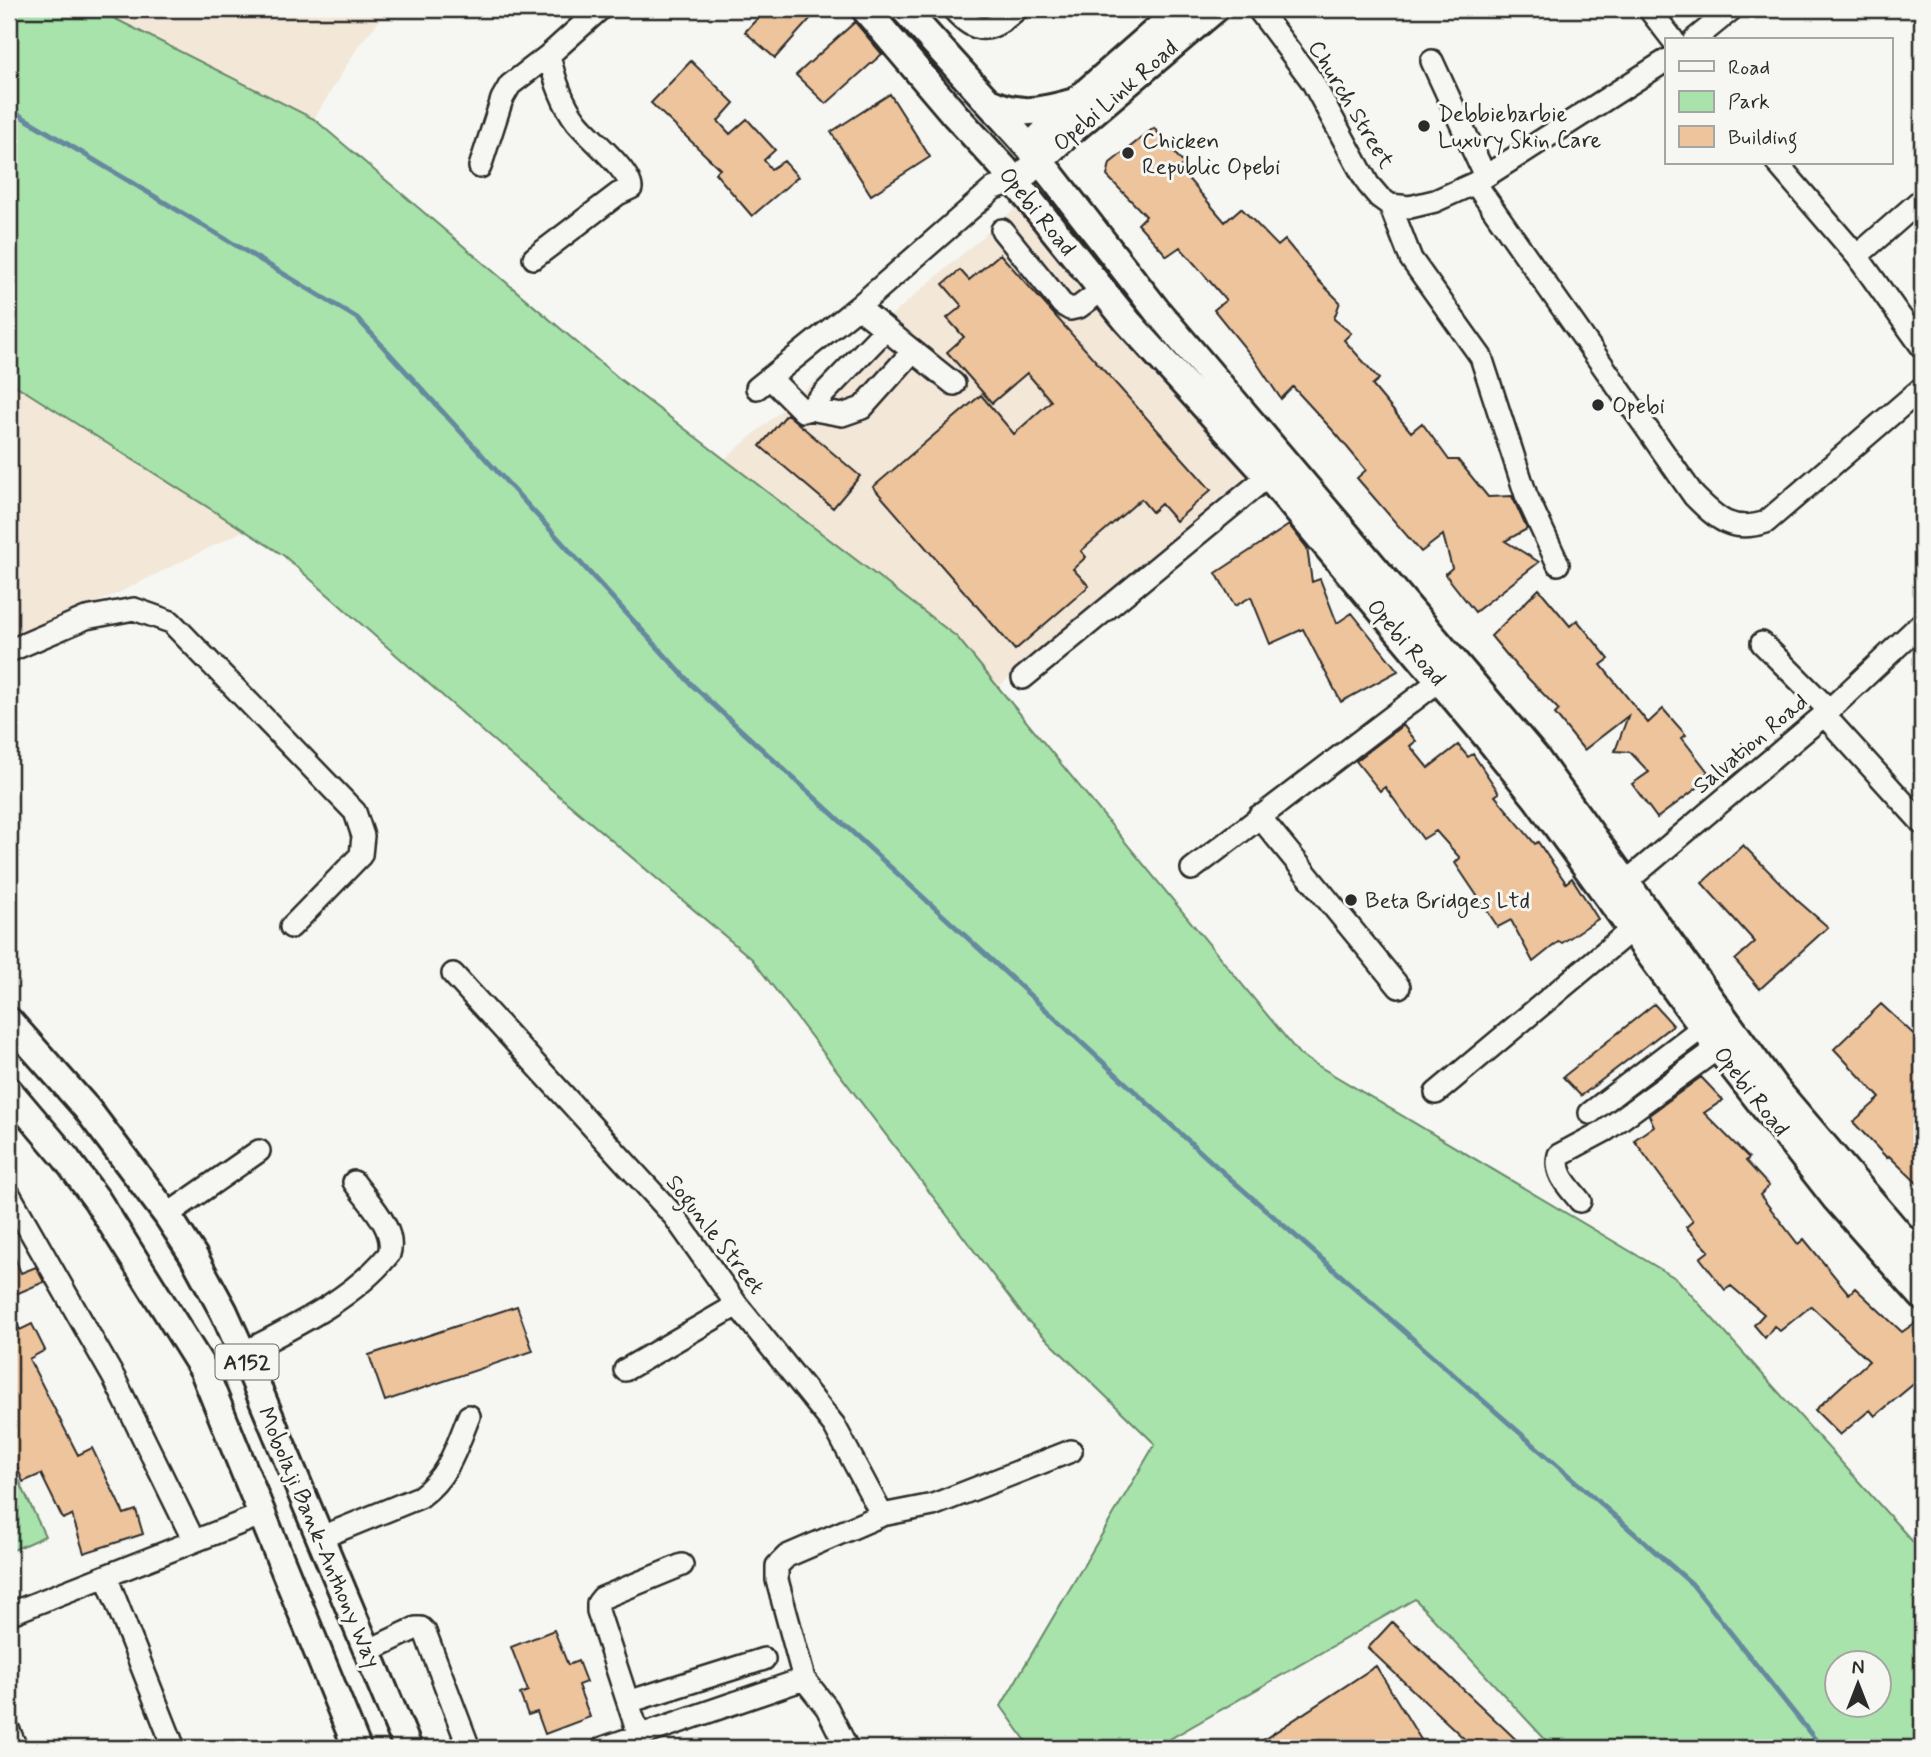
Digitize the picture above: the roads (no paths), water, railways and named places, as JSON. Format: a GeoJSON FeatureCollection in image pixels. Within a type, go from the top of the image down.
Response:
{"type":"FeatureCollection","features":[{"type":"Feature","properties":{"kind":"main road","name":"Opebi Road"},"geometry":{"type":"LineString","coordinates":[[865,9],[955,115],[1004,179],[1128,322],[1268,476],[1538,799],[1616,888],[1774,1087],[1922,1261]]}},
{"type":"Feature","properties":{"kind":"main road","name":"Opebi Link Road"},"geometry":{"type":"LineString","coordinates":[[1034,154],[1075,102],[1181,9]]}},
{"type":"Feature","properties":{"kind":"main road","name":"Opebi Link Road"},"geometry":{"type":"LineString","coordinates":[[1004,179],[1034,154],[1071,131],[1215,9]]}},
{"type":"Feature","properties":{"kind":"main road","name":"Opebi Road"},"geometry":{"type":"LineString","coordinates":[[911,11],[1034,154],[1157,311],[1535,757],[1616,888],[1631,930],[1836,1199],[1922,1296]]}},
{"type":"Feature","properties":{"kind":"main road"},"geometry":{"type":"LineString","coordinates":[[987,101],[1006,110],[1022,112],[1042,111],[1075,102]]}},
{"type":"Feature","properties":{"kind":"main road"},"geometry":{"type":"LineString","coordinates":[[1071,131],[1065,158],[1075,208]]}},
{"type":"Feature","properties":{"kind":"main road","name":"Mobolaji Bank-Anthony Way"},"geometry":{"type":"LineString","coordinates":[[9,1021],[87,1109],[167,1215],[193,1255],[243,1353],[408,1748]]}},
{"type":"Feature","properties":{"kind":"main road","name":"Mobolaji Bank-Anthony Way"},"geometry":{"type":"LineString","coordinates":[[9,1091],[65,1157],[97,1200],[203,1368],[357,1748]]}},
{"type":"Feature","properties":{"kind":"street"},"geometry":{"type":"LineString","coordinates":[[480,167],[502,99],[510,85],[600,9]]}},
{"type":"Feature","properties":{"kind":"street"},"geometry":{"type":"LineString","coordinates":[[953,9],[967,24],[987,29],[1001,24],[1017,9]]}},
{"type":"Feature","properties":{"kind":"street","name":"Church Street"},"geometry":{"type":"LineString","coordinates":[[1258,9],[1312,81],[1368,184],[1390,205]]}},
{"type":"Feature","properties":{"kind":"street"},"geometry":{"type":"LineString","coordinates":[[1649,9],[1671,38]]}},
{"type":"Feature","properties":{"kind":"street"},"geometry":{"type":"LineString","coordinates":[[1696,38],[1732,9]]}},
{"type":"Feature","properties":{"kind":"street"},"geometry":{"type":"LineString","coordinates":[[534,258],[618,194],[631,188],[625,173],[577,123],[567,108],[554,78],[548,55]]}},
{"type":"Feature","properties":{"kind":"street"},"geometry":{"type":"LineString","coordinates":[[1432,61],[1480,180],[1694,496],[1713,515],[1734,526],[1752,526],[1766,522],[1922,388]]}},
{"type":"Feature","properties":{"kind":"street"},"geometry":{"type":"LineString","coordinates":[[1558,564],[1526,495],[1480,357],[1411,259],[1390,205],[1410,207],[1435,201],[1480,180],[1665,61]]}},
{"type":"Feature","properties":{"kind":"street"},"geometry":{"type":"LineString","coordinates":[[1778,164],[1857,256],[1922,347]]}},
{"type":"Feature","properties":{"kind":"street"},"geometry":{"type":"LineString","coordinates":[[885,330],[809,409],[803,411],[764,383],[858,307],[1004,179]]}},
{"type":"Feature","properties":{"kind":"street"},"geometry":{"type":"LineString","coordinates":[[1857,256],[1922,199]]}},
{"type":"Feature","properties":{"kind":"street"},"geometry":{"type":"LineString","coordinates":[[1002,230],[1062,304],[1070,309],[1079,307],[1102,290]]}},
{"type":"Feature","properties":{"kind":"street"},"geometry":{"type":"LineString","coordinates":[[858,307],[954,384]]}},
{"type":"Feature","properties":{"kind":"street"},"geometry":{"type":"LineString","coordinates":[[809,409],[842,415],[862,408],[913,351]]}},
{"type":"Feature","properties":{"kind":"street"},"geometry":{"type":"LineString","coordinates":[[1023,678],[1268,476]]}},
{"type":"Feature","properties":{"kind":"street"},"geometry":{"type":"LineString","coordinates":[[9,651],[86,618],[134,609],[171,622],[355,812],[363,836],[361,855],[290,927]]}},
{"type":"Feature","properties":{"kind":"street","name":"Salvation Road"},"geometry":{"type":"LineString","coordinates":[[1616,888],[1826,713],[1922,623]]}},
{"type":"Feature","properties":{"kind":"street"},"geometry":{"type":"LineString","coordinates":[[1762,643],[1922,823]]}},
{"type":"Feature","properties":{"kind":"street"},"geometry":{"type":"LineString","coordinates":[[1192,869],[1440,680]]}},
{"type":"Feature","properties":{"kind":"street"},"geometry":{"type":"LineString","coordinates":[[1259,816],[1399,987]]}},
{"type":"Feature","properties":{"kind":"street"},"geometry":{"type":"LineString","coordinates":[[1436,1093],[1631,930]]}},
{"type":"Feature","properties":{"kind":"street","name":"Sogunle Street"},"geometry":{"type":"LineString","coordinates":[[453,974],[674,1216],[737,1305],[834,1424],[882,1515]]}},
{"type":"Feature","properties":{"kind":"street"},"geometry":{"type":"LineString","coordinates":[[1590,1113],[1711,1038]]}},
{"type":"Feature","properties":{"kind":"street"},"geometry":{"type":"LineString","coordinates":[[1580,1201],[1560,1175],[1557,1164],[1559,1155],[1606,1130],[1711,1038]]}},
{"type":"Feature","properties":{"kind":"street"},"geometry":{"type":"LineString","coordinates":[[167,1215],[259,1151]]}},
{"type":"Feature","properties":{"kind":"street"},"geometry":{"type":"LineString","coordinates":[[243,1353],[344,1295],[389,1254],[392,1245],[390,1234],[354,1182]]}},
{"type":"Feature","properties":{"kind":"street"},"geometry":{"type":"LineString","coordinates":[[9,1194],[114,1378],[194,1541]]}},
{"type":"Feature","properties":{"kind":"street"},"geometry":{"type":"LineString","coordinates":[[625,1370],[737,1305]]}},
{"type":"Feature","properties":{"kind":"street"},"geometry":{"type":"LineString","coordinates":[[321,1537],[420,1497],[432,1489],[444,1476],[469,1416]]}},
{"type":"Feature","properties":{"kind":"street"},"geometry":{"type":"LineString","coordinates":[[289,1440],[302,1467]]}},
{"type":"Feature","properties":{"kind":"street"},"geometry":{"type":"LineString","coordinates":[[847,1748],[827,1708],[804,1679],[777,1580],[777,1566],[787,1556],[882,1515],[933,1505],[1071,1451]]}},
{"type":"Feature","properties":{"kind":"street"},"geometry":{"type":"LineString","coordinates":[[9,1614],[261,1515]]}},
{"type":"Feature","properties":{"kind":"street"},"geometry":{"type":"LineString","coordinates":[[639,1736],[598,1611],[598,1603],[602,1598],[682,1564]]}},
{"type":"Feature","properties":{"kind":"street"},"geometry":{"type":"LineString","coordinates":[[106,1576],[174,1748]]}},
{"type":"Feature","properties":{"kind":"street"},"geometry":{"type":"LineString","coordinates":[[368,1651],[421,1628],[425,1632],[469,1748]]}},
{"type":"Feature","properties":{"kind":"street"},"geometry":{"type":"LineString","coordinates":[[628,1702],[764,1659]]}},
{"type":"Feature","properties":{"kind":"street"},"geometry":{"type":"LineString","coordinates":[[603,1748],[804,1679]]}},
{"type":"Feature","properties":{"kind":"street"},"geometry":{"type":"LineString","coordinates":[[9,1731],[16,1748]]}},
{"type":"Feature","properties":{"kind":"waterway"},"geometry":{"type":"LineString","coordinates":[[9,109],[357,318],[692,685],[1216,1166],[1692,1584],[1822,1748]]}},
{"type":"Feature","properties":{"kind":"place","name":"Debbiebarbie Luxury Skin Care"},"geometry":{"type":"Point","coordinates":[1424,126]}},
{"type":"Feature","properties":{"kind":"place","name":"Chicken Republic Opebi"},"geometry":{"type":"Point","coordinates":[1128,153]}},
{"type":"Feature","properties":{"kind":"place","name":"Opebi"},"geometry":{"type":"Point","coordinates":[1598,405]}},
{"type":"Feature","properties":{"kind":"place","name":"Beta Bridges Ltd"},"geometry":{"type":"Point","coordinates":[1351,900]}}]}
